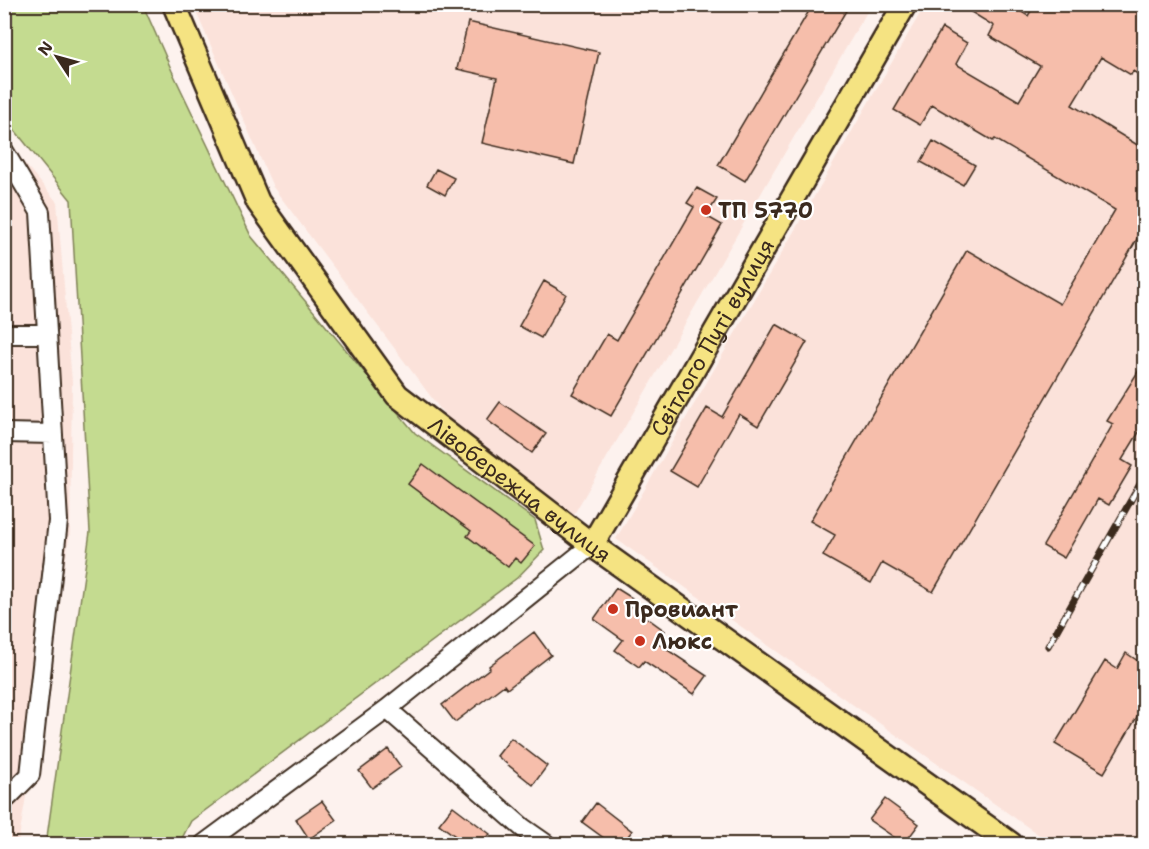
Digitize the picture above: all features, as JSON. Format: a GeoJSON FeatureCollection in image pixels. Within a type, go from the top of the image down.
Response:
{"type":"FeatureCollection","features":[{"type":"Feature","properties":{"kind":"main road","name":"Лівобережна вулиця"},"geometry":{"type":"LineString","coordinates":[[174,4],[258,202],[397,395],[592,545],[1011,844]]}},
{"type":"Feature","properties":{"kind":"main road","name":"Світлого Путі вулиця"},"geometry":{"type":"LineString","coordinates":[[592,545],[905,4]]}},
{"type":"Feature","properties":{"kind":"street"},"geometry":{"type":"LineString","coordinates":[[4,151],[40,212],[58,521],[30,775],[8,797],[4,797]]}},
{"type":"Feature","properties":{"kind":"street"},"geometry":{"type":"LineString","coordinates":[[4,334],[47,334]]}},
{"type":"Feature","properties":{"kind":"street"},"geometry":{"type":"LineString","coordinates":[[4,433],[53,434]]}},
{"type":"Feature","properties":{"kind":"street"},"geometry":{"type":"LineString","coordinates":[[204,844],[220,838],[387,709],[592,545]]}},
{"type":"Feature","properties":{"kind":"street"},"geometry":{"type":"LineString","coordinates":[[387,709],[524,828],[546,844]]}},
{"type":"Feature","properties":{"kind":"shaded area"},"geometry":{"type":"Polygon","coordinates":[[[193,5],[871,5],[574,514],[450,422],[273,187],[193,5]]]}},
{"type":"Feature","properties":{"kind":"shaded area"},"geometry":{"type":"Polygon","coordinates":[[[925,5],[1144,5],[1144,844],[1052,844],[616,539],[925,5]]]}},
{"type":"Feature","properties":{"kind":"shaded area"},"geometry":{"type":"Polygon","coordinates":[[[4,139],[57,202],[72,382],[70,533],[18,844],[4,844],[4,139]]]}},
{"type":"Feature","properties":{"kind":"green space"},"geometry":{"type":"Polygon","coordinates":[[[4,5],[143,5],[251,236],[415,433],[535,520],[544,550],[517,578],[191,821],[179,844],[46,844],[90,532],[71,200],[5,118],[4,5]]]}},
{"type":"Feature","properties":{"kind":"building"},"geometry":{"type":"Polygon","coordinates":[[[813,4],[850,4],[745,181],[718,165],[813,4]]]}},
{"type":"Feature","properties":{"kind":"building"},"geometry":{"type":"Polygon","coordinates":[[[958,4],[1009,4],[1028,16],[1035,4],[1144,4],[1144,78],[1133,71],[1131,75],[1101,57],[1072,105],[1144,149],[1144,227],[933,592],[882,563],[871,583],[823,556],[835,535],[810,521],[967,250],[1060,304],[1115,210],[995,139],[993,141],[932,105],[920,125],[894,110],[942,28],[967,43],[956,64],[1019,101],[1040,66],[989,36],[994,26],[958,4]]]}},
{"type":"Feature","properties":{"kind":"building"},"geometry":{"type":"Polygon","coordinates":[[[468,22],[599,52],[574,164],[482,143],[497,78],[457,69],[468,22]]]}},
{"type":"Feature","properties":{"kind":"building"},"geometry":{"type":"Polygon","coordinates":[[[933,141],[975,165],[963,185],[921,162],[933,141]]]}},
{"type":"Feature","properties":{"kind":"building"},"geometry":{"type":"Polygon","coordinates":[[[436,169],[454,178],[445,195],[427,185],[436,169]]]}},
{"type":"Feature","properties":{"kind":"building"},"geometry":{"type":"Polygon","coordinates":[[[697,188],[717,199],[706,216],[722,225],[611,416],[572,394],[607,334],[617,340],[694,207],[687,203],[697,188]]]}},
{"type":"Feature","properties":{"kind":"building"},"geometry":{"type":"Polygon","coordinates":[[[544,281],[566,294],[541,338],[519,326],[544,281]]]}},
{"type":"Feature","properties":{"kind":"building"},"geometry":{"type":"Polygon","coordinates":[[[776,324],[807,342],[758,426],[739,414],[697,487],[670,471],[707,408],[722,417],[776,324]]]}},
{"type":"Feature","properties":{"kind":"building"},"geometry":{"type":"Polygon","coordinates":[[[1144,362],[1144,424],[1122,460],[1132,466],[1109,505],[1098,499],[1064,558],[1043,546],[1113,424],[1107,421],[1144,362]]]}},
{"type":"Feature","properties":{"kind":"building"},"geometry":{"type":"Polygon","coordinates":[[[500,402],[546,434],[532,453],[487,420],[500,402]]]}},
{"type":"Feature","properties":{"kind":"building"},"geometry":{"type":"Polygon","coordinates":[[[423,464],[535,546],[521,563],[515,558],[508,567],[467,536],[471,531],[408,484],[423,464]]]}},
{"type":"Feature","properties":{"kind":"building"},"geometry":{"type":"Polygon","coordinates":[[[616,588],[632,598],[628,604],[665,631],[657,643],[707,676],[694,694],[644,661],[639,667],[615,650],[623,640],[594,619],[616,588]]]}},
{"type":"Feature","properties":{"kind":"building"},"geometry":{"type":"Polygon","coordinates":[[[534,632],[551,655],[507,689],[504,685],[455,722],[442,705],[534,632]]]}},
{"type":"Feature","properties":{"kind":"building"},"geometry":{"type":"Polygon","coordinates":[[[1126,653],[1144,665],[1144,705],[1104,773],[1055,744],[1105,661],[1117,669],[1126,653]]]}},
{"type":"Feature","properties":{"kind":"building"},"geometry":{"type":"Polygon","coordinates":[[[511,738],[547,766],[533,785],[497,756],[511,738]]]}},
{"type":"Feature","properties":{"kind":"building"},"geometry":{"type":"Polygon","coordinates":[[[388,749],[401,767],[372,788],[359,771],[388,749]]]}},
{"type":"Feature","properties":{"kind":"building"},"geometry":{"type":"Polygon","coordinates":[[[885,799],[919,824],[904,844],[869,820],[885,799]]]}},
{"type":"Feature","properties":{"kind":"building"},"geometry":{"type":"Polygon","coordinates":[[[322,801],[336,820],[309,839],[296,819],[322,801]]]}},
{"type":"Feature","properties":{"kind":"building"},"geometry":{"type":"Polygon","coordinates":[[[596,803],[632,831],[622,844],[612,844],[582,822],[596,803]]]}},
{"type":"Feature","properties":{"kind":"building"},"geometry":{"type":"Polygon","coordinates":[[[453,806],[490,834],[481,844],[466,844],[439,824],[453,806]]]}},
{"type":"Feature","properties":{"kind":"railway"},"geometry":{"type":"LineString","coordinates":[[1048,646],[1144,477]]}},
{"type":"Feature","properties":{"kind":"place","name":"ТП 5770"},"geometry":{"type":"Point","coordinates":[706,210]}},
{"type":"Feature","properties":{"kind":"place","name":"Провиант"},"geometry":{"type":"Point","coordinates":[613,609]}},
{"type":"Feature","properties":{"kind":"place","name":"Люкс"},"geometry":{"type":"Point","coordinates":[640,641]}}]}
